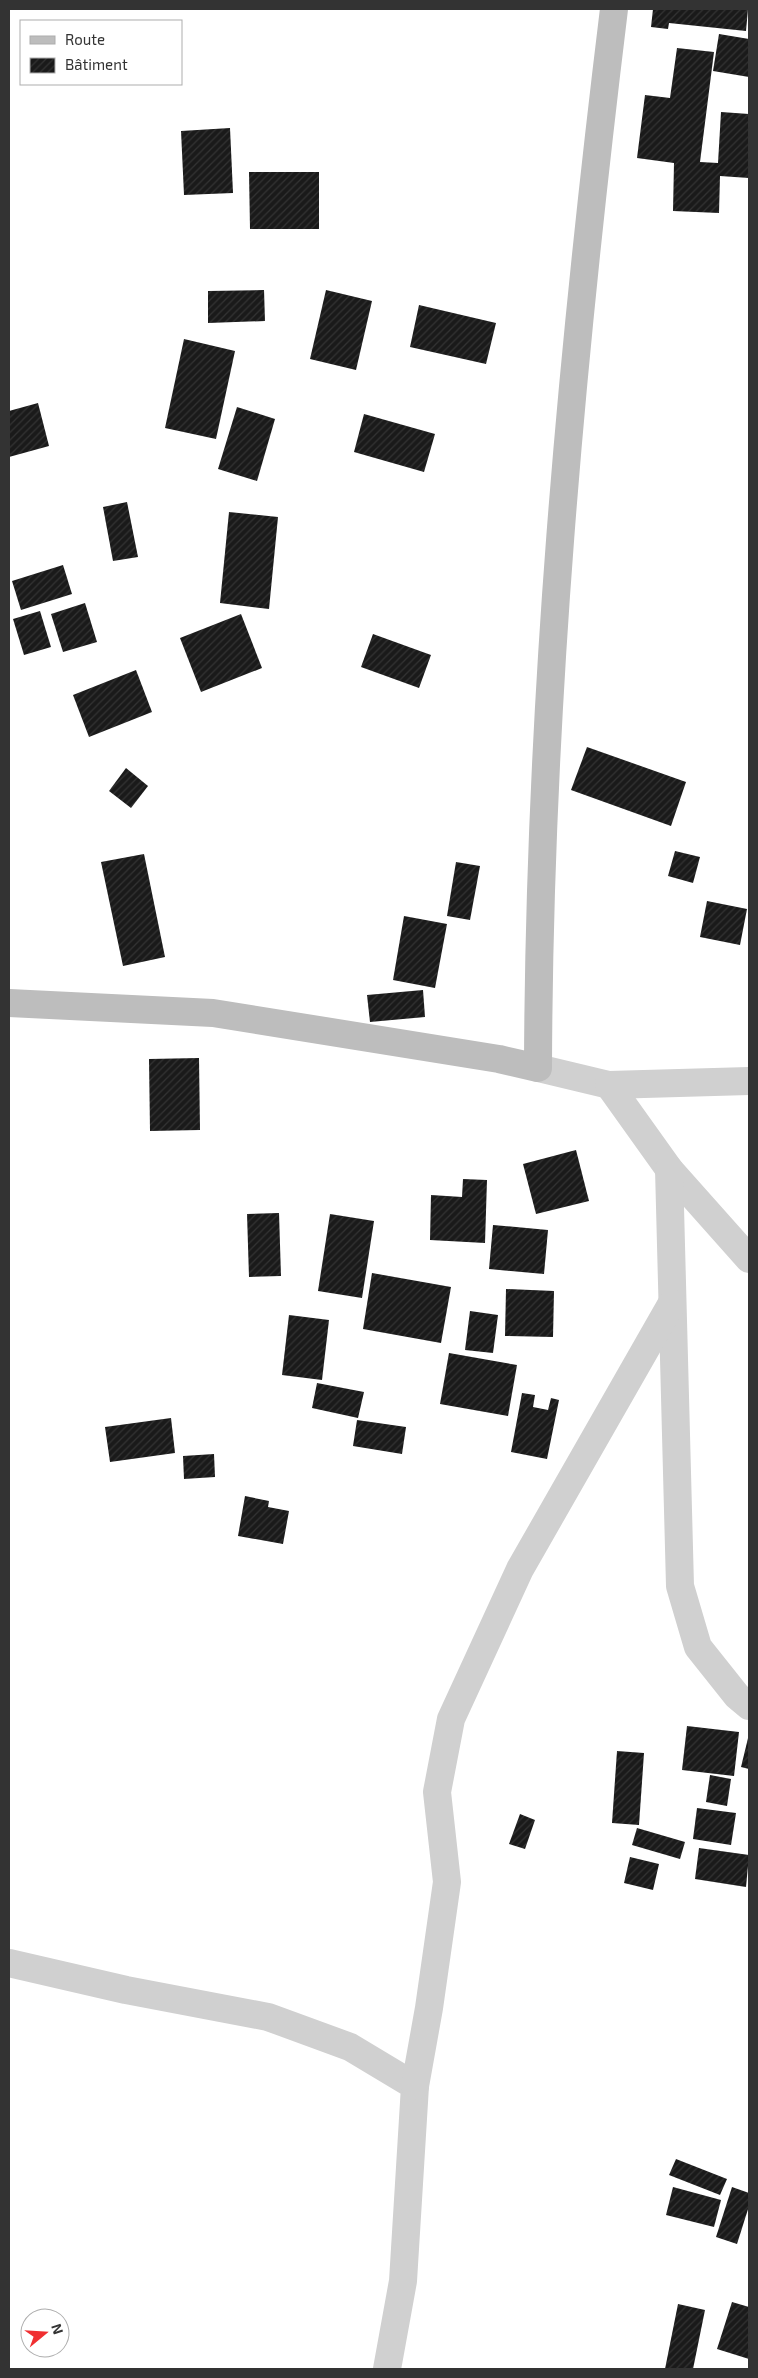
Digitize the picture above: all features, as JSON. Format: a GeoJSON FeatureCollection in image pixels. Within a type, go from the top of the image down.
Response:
{"type":"FeatureCollection","features":[{"type":"Feature","properties":{"kind":"street"},"geometry":{"type":"LineString","coordinates":[[538,1068],[538,966],[546,736],[572,396],[614,9]]}},
{"type":"Feature","properties":{"kind":"street"},"geometry":{"type":"LineString","coordinates":[[9,1003],[213,1013],[499,1059],[609,1085],[749,1081]]}},
{"type":"Feature","properties":{"kind":"street"},"geometry":{"type":"LineString","coordinates":[[609,1085],[669,1169],[749,1259]]}},
{"type":"Feature","properties":{"kind":"street"},"geometry":{"type":"LineString","coordinates":[[669,1169],[680,1586],[698,1647],[738,1696],[749,1706]]}},
{"type":"Feature","properties":{"kind":"street"},"geometry":{"type":"LineString","coordinates":[[387,2369],[403,2281],[415,2086],[429,2008],[447,1882],[437,1792],[451,1719],[520,1569],[672,1303]]}},
{"type":"Feature","properties":{"kind":"street"},"geometry":{"type":"LineString","coordinates":[[9,1963],[126,1990],[268,2017],[350,2047],[415,2086]]}},
{"type":"Feature","properties":{"kind":"building"},"geometry":{"type":"Polygon","coordinates":[[[653,9],[748,9],[746,31],[669,23],[668,29],[651,27],[653,9]]]}},
{"type":"Feature","properties":{"kind":"building"},"geometry":{"type":"Polygon","coordinates":[[[719,34],[749,39],[749,77],[713,71],[719,34]]]}},
{"type":"Feature","properties":{"kind":"building"},"geometry":{"type":"Polygon","coordinates":[[[677,48],[714,52],[700,162],[718,163],[721,112],[749,114],[749,178],[720,176],[719,213],[673,211],[674,163],[637,158],[645,95],[670,98],[677,48]]]}},
{"type":"Feature","properties":{"kind":"building"},"geometry":{"type":"Polygon","coordinates":[[[230,128],[233,193],[184,195],[181,131],[230,128]]]}},
{"type":"Feature","properties":{"kind":"building"},"geometry":{"type":"Polygon","coordinates":[[[249,172],[319,172],[319,229],[250,229],[249,172]]]}},
{"type":"Feature","properties":{"kind":"building"},"geometry":{"type":"Polygon","coordinates":[[[264,290],[265,321],[208,323],[208,291],[264,290]]]}},
{"type":"Feature","properties":{"kind":"building"},"geometry":{"type":"Polygon","coordinates":[[[326,290],[372,301],[356,370],[310,359],[326,290]]]}},
{"type":"Feature","properties":{"kind":"building"},"geometry":{"type":"Polygon","coordinates":[[[419,305],[496,323],[486,364],[410,347],[419,305]]]}},
{"type":"Feature","properties":{"kind":"building"},"geometry":{"type":"Polygon","coordinates":[[[184,339],[235,351],[216,439],[165,428],[184,339]]]}},
{"type":"Feature","properties":{"kind":"building"},"geometry":{"type":"Polygon","coordinates":[[[38,403],[49,446],[9,457],[9,411],[38,403]]]}},
{"type":"Feature","properties":{"kind":"building"},"geometry":{"type":"Polygon","coordinates":[[[237,407],[275,419],[257,481],[218,469],[237,407]]]}},
{"type":"Feature","properties":{"kind":"building"},"geometry":{"type":"Polygon","coordinates":[[[364,414],[435,434],[424,472],[354,452],[364,414]]]}},
{"type":"Feature","properties":{"kind":"building"},"geometry":{"type":"Polygon","coordinates":[[[127,502],[138,557],[113,561],[103,507],[127,502]]]}},
{"type":"Feature","properties":{"kind":"building"},"geometry":{"type":"Polygon","coordinates":[[[229,512],[278,517],[269,609],[220,603],[229,512]]]}},
{"type":"Feature","properties":{"kind":"building"},"geometry":{"type":"Polygon","coordinates":[[[63,565],[72,594],[21,610],[12,581],[63,565]]]}},
{"type":"Feature","properties":{"kind":"building"},"geometry":{"type":"Polygon","coordinates":[[[85,603],[97,642],[63,652],[51,614],[85,603]]]}},
{"type":"Feature","properties":{"kind":"building"},"geometry":{"type":"Polygon","coordinates":[[[40,611],[51,647],[24,655],[13,619],[40,611]]]}},
{"type":"Feature","properties":{"kind":"building"},"geometry":{"type":"Polygon","coordinates":[[[241,614],[262,668],[201,692],[180,638],[241,614]]]}},
{"type":"Feature","properties":{"kind":"building"},"geometry":{"type":"Polygon","coordinates":[[[373,634],[431,655],[419,688],[361,667],[373,634]]]}},
{"type":"Feature","properties":{"kind":"building"},"geometry":{"type":"Polygon","coordinates":[[[136,670],[152,712],[89,737],[73,695],[136,670]]]}},
{"type":"Feature","properties":{"kind":"building"},"geometry":{"type":"Polygon","coordinates":[[[587,747],[686,782],[671,826],[571,790],[587,747]]]}},
{"type":"Feature","properties":{"kind":"building"},"geometry":{"type":"Polygon","coordinates":[[[126,768],[148,786],[131,808],[109,791],[126,768]]]}},
{"type":"Feature","properties":{"kind":"building"},"geometry":{"type":"Polygon","coordinates":[[[675,851],[700,857],[693,883],[668,876],[675,851]]]}},
{"type":"Feature","properties":{"kind":"building"},"geometry":{"type":"Polygon","coordinates":[[[144,854],[165,957],[123,966],[101,862],[144,854]]]}},
{"type":"Feature","properties":{"kind":"building"},"geometry":{"type":"Polygon","coordinates":[[[456,862],[480,866],[470,920],[447,916],[456,862]]]}},
{"type":"Feature","properties":{"kind":"building"},"geometry":{"type":"Polygon","coordinates":[[[707,901],[747,909],[740,945],[700,937],[707,901]]]}},
{"type":"Feature","properties":{"kind":"building"},"geometry":{"type":"Polygon","coordinates":[[[404,916],[447,924],[435,988],[393,980],[404,916]]]}},
{"type":"Feature","properties":{"kind":"building"},"geometry":{"type":"Polygon","coordinates":[[[423,990],[425,1017],[370,1022],[367,995],[423,990]]]}},
{"type":"Feature","properties":{"kind":"building"},"geometry":{"type":"Polygon","coordinates":[[[199,1058],[200,1130],[150,1131],[149,1059],[199,1058]]]}},
{"type":"Feature","properties":{"kind":"building"},"geometry":{"type":"Polygon","coordinates":[[[576,1150],[589,1201],[536,1214],[523,1164],[576,1150]]]}},
{"type":"Feature","properties":{"kind":"building"},"geometry":{"type":"Polygon","coordinates":[[[463,1179],[487,1180],[485,1243],[430,1240],[431,1195],[462,1197],[463,1179]]]}},
{"type":"Feature","properties":{"kind":"building"},"geometry":{"type":"Polygon","coordinates":[[[279,1213],[281,1276],[249,1277],[247,1214],[279,1213]]]}},
{"type":"Feature","properties":{"kind":"building"},"geometry":{"type":"Polygon","coordinates":[[[330,1214],[374,1221],[362,1298],[318,1291],[330,1214]]]}},
{"type":"Feature","properties":{"kind":"building"},"geometry":{"type":"Polygon","coordinates":[[[493,1225],[548,1230],[544,1274],[489,1269],[493,1225]]]}},
{"type":"Feature","properties":{"kind":"building"},"geometry":{"type":"Polygon","coordinates":[[[372,1273],[451,1287],[441,1343],[363,1329],[372,1273]]]}},
{"type":"Feature","properties":{"kind":"building"},"geometry":{"type":"Polygon","coordinates":[[[506,1289],[554,1291],[553,1337],[505,1336],[506,1289]]]}},
{"type":"Feature","properties":{"kind":"building"},"geometry":{"type":"Polygon","coordinates":[[[470,1311],[498,1315],[493,1353],[465,1350],[470,1311]]]}},
{"type":"Feature","properties":{"kind":"building"},"geometry":{"type":"Polygon","coordinates":[[[289,1315],[329,1320],[322,1380],[282,1375],[289,1315]]]}},
{"type":"Feature","properties":{"kind":"building"},"geometry":{"type":"Polygon","coordinates":[[[449,1353],[517,1365],[508,1416],[440,1404],[449,1353]]]}},
{"type":"Feature","properties":{"kind":"building"},"geometry":{"type":"Polygon","coordinates":[[[317,1383],[364,1392],[358,1418],[312,1408],[317,1383]]]}},
{"type":"Feature","properties":{"kind":"building"},"geometry":{"type":"Polygon","coordinates":[[[522,1393],[535,1395],[533,1407],[548,1410],[551,1398],[559,1400],[547,1459],[511,1452],[522,1393]]]}},
{"type":"Feature","properties":{"kind":"building"},"geometry":{"type":"Polygon","coordinates":[[[171,1418],[175,1453],[110,1462],[105,1427],[171,1418]]]}},
{"type":"Feature","properties":{"kind":"building"},"geometry":{"type":"Polygon","coordinates":[[[357,1420],[406,1427],[402,1454],[353,1446],[357,1420]]]}},
{"type":"Feature","properties":{"kind":"building"},"geometry":{"type":"Polygon","coordinates":[[[214,1454],[215,1477],[184,1479],[183,1456],[214,1454]]]}},
{"type":"Feature","properties":{"kind":"building"},"geometry":{"type":"Polygon","coordinates":[[[245,1496],[269,1501],[268,1507],[289,1511],[283,1544],[238,1536],[245,1496]]]}},
{"type":"Feature","properties":{"kind":"building"},"geometry":{"type":"Polygon","coordinates":[[[687,1726],[739,1732],[734,1776],[682,1770],[687,1726]]]}},
{"type":"Feature","properties":{"kind":"building"},"geometry":{"type":"Polygon","coordinates":[[[749,1734],[749,1769],[741,1767],[749,1734]]]}},
{"type":"Feature","properties":{"kind":"building"},"geometry":{"type":"Polygon","coordinates":[[[617,1751],[644,1753],[639,1825],[612,1823],[617,1751]]]}},
{"type":"Feature","properties":{"kind":"building"},"geometry":{"type":"Polygon","coordinates":[[[710,1775],[731,1779],[727,1806],[706,1802],[710,1775]]]}},
{"type":"Feature","properties":{"kind":"building"},"geometry":{"type":"Polygon","coordinates":[[[697,1808],[736,1813],[731,1845],[693,1839],[697,1808]]]}},
{"type":"Feature","properties":{"kind":"building"},"geometry":{"type":"Polygon","coordinates":[[[520,1814],[535,1820],[525,1849],[509,1844],[520,1814]]]}},
{"type":"Feature","properties":{"kind":"building"},"geometry":{"type":"Polygon","coordinates":[[[637,1828],[685,1842],[680,1859],[632,1845],[637,1828]]]}},
{"type":"Feature","properties":{"kind":"building"},"geometry":{"type":"Polygon","coordinates":[[[699,1848],[749,1855],[746,1887],[695,1879],[699,1848]]]}},
{"type":"Feature","properties":{"kind":"building"},"geometry":{"type":"Polygon","coordinates":[[[630,1857],[659,1864],[653,1890],[624,1883],[630,1857]]]}},
{"type":"Feature","properties":{"kind":"building"},"geometry":{"type":"Polygon","coordinates":[[[676,2159],[727,2179],[720,2195],[669,2175],[676,2159]]]}},
{"type":"Feature","properties":{"kind":"building"},"geometry":{"type":"Polygon","coordinates":[[[673,2187],[721,2200],[714,2227],[666,2215],[673,2187]]]}},
{"type":"Feature","properties":{"kind":"building"},"geometry":{"type":"Polygon","coordinates":[[[732,2187],[749,2193],[749,2206],[737,2244],[716,2237],[732,2187]]]}},
{"type":"Feature","properties":{"kind":"building"},"geometry":{"type":"Polygon","coordinates":[[[732,2302],[749,2307],[749,2359],[717,2349],[732,2302]]]}},
{"type":"Feature","properties":{"kind":"building"},"geometry":{"type":"Polygon","coordinates":[[[678,2304],[705,2310],[693,2369],[665,2369],[678,2304]]]}}]}
